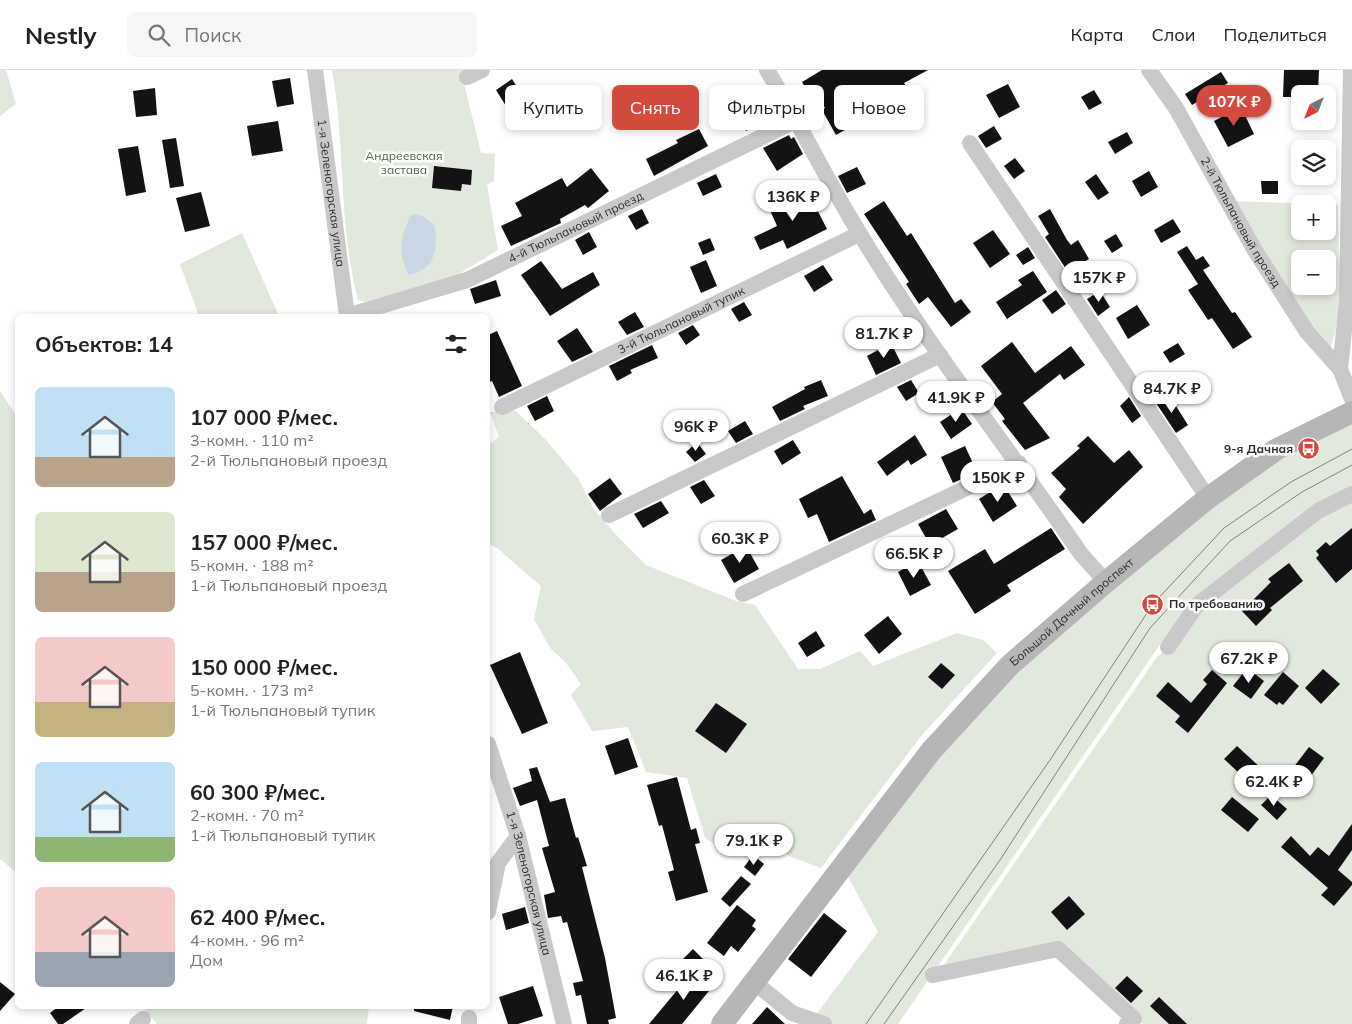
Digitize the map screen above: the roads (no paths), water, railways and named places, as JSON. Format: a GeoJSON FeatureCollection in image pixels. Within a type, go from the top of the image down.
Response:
{"type":"FeatureCollection","features":[{"type":"Feature","properties":{"kind":"main road","name":"Большой Дачный проспект"},"geometry":{"type":"LineString","coordinates":[[754,982],[840,867],[931,751],[1003,673],[1106,582],[1208,498],[1277,449],[1352,412]]}},
{"type":"Feature","properties":{"kind":"main road"},"geometry":{"type":"LineString","coordinates":[[722,1024],[754,982]]}},
{"type":"Feature","properties":{"kind":"street","name":"1-я Зеленогорская улица"},"geometry":{"type":"LineString","coordinates":[[315,70],[347,314]]}},
{"type":"Feature","properties":{"kind":"street"},"geometry":{"type":"LineString","coordinates":[[767,70],[776,85]]}},
{"type":"Feature","properties":{"kind":"street","name":"2-й Тюльпановый проезд"},"geometry":{"type":"LineString","coordinates":[[1149,70],[1176,108],[1264,266],[1307,332],[1340,368]]}},
{"type":"Feature","properties":{"kind":"street"},"geometry":{"type":"LineString","coordinates":[[1352,70],[1347,302],[1340,368],[1352,399]]}},
{"type":"Feature","properties":{"kind":"street","name":"4-й Тюльпановый проезд"},"geometry":{"type":"LineString","coordinates":[[354,314],[467,280],[776,130]]}},
{"type":"Feature","properties":{"kind":"street"},"geometry":{"type":"LineString","coordinates":[[802,130],[859,234],[940,355],[1019,463],[1081,554],[1106,582]]}},
{"type":"Feature","properties":{"kind":"street"},"geometry":{"type":"LineString","coordinates":[[970,143],[1208,498]]}},
{"type":"Feature","properties":{"kind":"street","name":"3-й Тюльпановый тупик"},"geometry":{"type":"LineString","coordinates":[[502,407],[859,234]]}},
{"type":"Feature","properties":{"kind":"street"},"geometry":{"type":"LineString","coordinates":[[609,515],[940,355]]}},
{"type":"Feature","properties":{"kind":"street"},"geometry":{"type":"LineString","coordinates":[[743,594],[1019,463]]}},
{"type":"Feature","properties":{"kind":"street"},"geometry":{"type":"LineString","coordinates":[[1168,647],[1197,605],[1318,511],[1352,494]]}},
{"type":"Feature","properties":{"kind":"street","name":"1-я Зеленогорская улица"},"geometry":{"type":"LineString","coordinates":[[490,750],[518,836],[564,1024]]}},
{"type":"Feature","properties":{"kind":"street"},"geometry":{"type":"LineString","coordinates":[[490,902],[498,863],[518,836]]}},
{"type":"Feature","properties":{"kind":"street"},"geometry":{"type":"LineString","coordinates":[[933,975],[1058,948],[1131,1022]]}},
{"type":"Feature","properties":{"kind":"street"},"geometry":{"type":"LineString","coordinates":[[754,982],[792,1013],[824,1024]]}},
{"type":"Feature","properties":{"kind":"water"},"geometry":{"type":"Polygon","coordinates":[[[412,214],[423,216],[435,226],[436,243],[433,257],[429,263],[418,272],[409,275],[403,260],[402,244],[405,229],[412,214]]]}},
{"type":"Feature","properties":{"kind":"tram line"},"geometry":{"type":"LineString","coordinates":[[866,1024],[1050,760],[1153,604],[1224,528],[1291,482],[1352,449]]}},
{"type":"Feature","properties":{"kind":"tram line"},"geometry":{"type":"LineString","coordinates":[[884,1024],[1000,860],[1150,628],[1230,541],[1302,492],[1352,465]]}},
{"type":"Feature","properties":{"kind":"place","name":"9-я Дачная"},"geometry":{"type":"Point","coordinates":[1309,449]}},
{"type":"Feature","properties":{"kind":"place","name":"По требованию"},"geometry":{"type":"Point","coordinates":[1153,604]}},
{"type":"Feature","properties":{"kind":"park label","name":"Андреевская застава"},"geometry":{"type":"Point","coordinates":[404,163]}}]}
